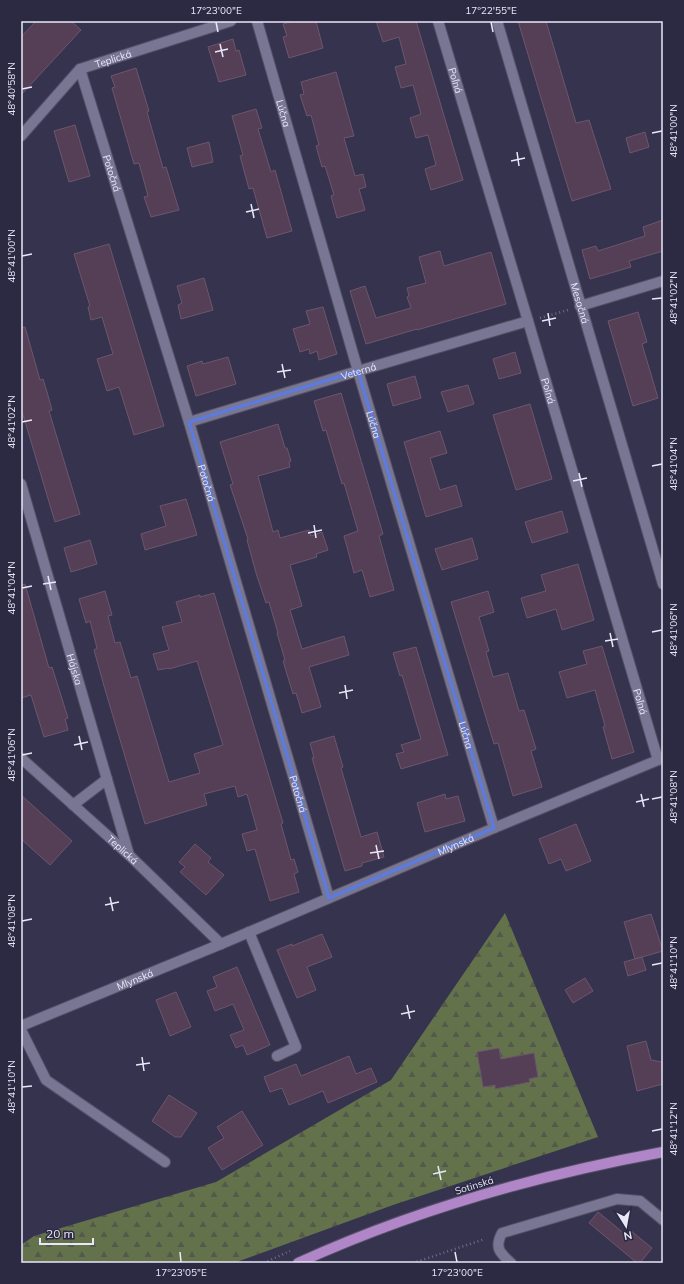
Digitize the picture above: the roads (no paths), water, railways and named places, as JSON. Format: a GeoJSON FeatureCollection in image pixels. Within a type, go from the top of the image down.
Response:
{"type":"FeatureCollection","features":[{"type":"Feature","properties":{"kind":"main road","name":"Sotinská"},"geometry":{"type":"LineString","coordinates":[[298,1263],[362,1235],[464,1200],[571,1170],[663,1152]]}},
{"type":"Feature","properties":{"kind":"street","name":"Teplická"},"geometry":{"type":"LineString","coordinates":[[80,69],[231,21]]}},
{"type":"Feature","properties":{"kind":"street","name":"Lúčna"},"geometry":{"type":"LineString","coordinates":[[257,21],[358,371],[494,828]]}},
{"type":"Feature","properties":{"kind":"street","name":"Poľná"},"geometry":{"type":"LineString","coordinates":[[438,21],[661,759]]}},
{"type":"Feature","properties":{"kind":"street","name":"Mesačná"},"geometry":{"type":"LineString","coordinates":[[497,21],[663,584]]}},
{"type":"Feature","properties":{"kind":"street"},"geometry":{"type":"LineString","coordinates":[[21,136],[80,69]]}},
{"type":"Feature","properties":{"kind":"street","name":"Potočná"},"geometry":{"type":"LineString","coordinates":[[80,69],[189,422],[329,898]]}},
{"type":"Feature","properties":{"kind":"street"},"geometry":{"type":"LineString","coordinates":[[580,306],[663,281]]}},
{"type":"Feature","properties":{"kind":"street","name":"Veterná"},"geometry":{"type":"LineString","coordinates":[[189,422],[528,321]]}},
{"type":"Feature","properties":{"kind":"street","name":"Hájska"},"geometry":{"type":"LineString","coordinates":[[21,484],[129,855]]}},
{"type":"Feature","properties":{"kind":"street","name":"Teplická"},"geometry":{"type":"LineString","coordinates":[[21,758],[129,855],[221,944]]}},
{"type":"Feature","properties":{"kind":"street","name":"Mlynská"},"geometry":{"type":"LineString","coordinates":[[21,1026],[221,944],[661,759]]}},
{"type":"Feature","properties":{"kind":"street"},"geometry":{"type":"LineString","coordinates":[[73,805],[107,779]]}},
{"type":"Feature","properties":{"kind":"street"},"geometry":{"type":"LineString","coordinates":[[249,932],[296,1047],[277,1056]]}},
{"type":"Feature","properties":{"kind":"street"},"geometry":{"type":"LineString","coordinates":[[21,1030],[46,1080],[165,1162]]}},
{"type":"Feature","properties":{"kind":"street"},"geometry":{"type":"LineString","coordinates":[[511,1263],[501,1254],[498,1248],[498,1240],[502,1233],[617,1199],[640,1202],[663,1220]]}}]}
